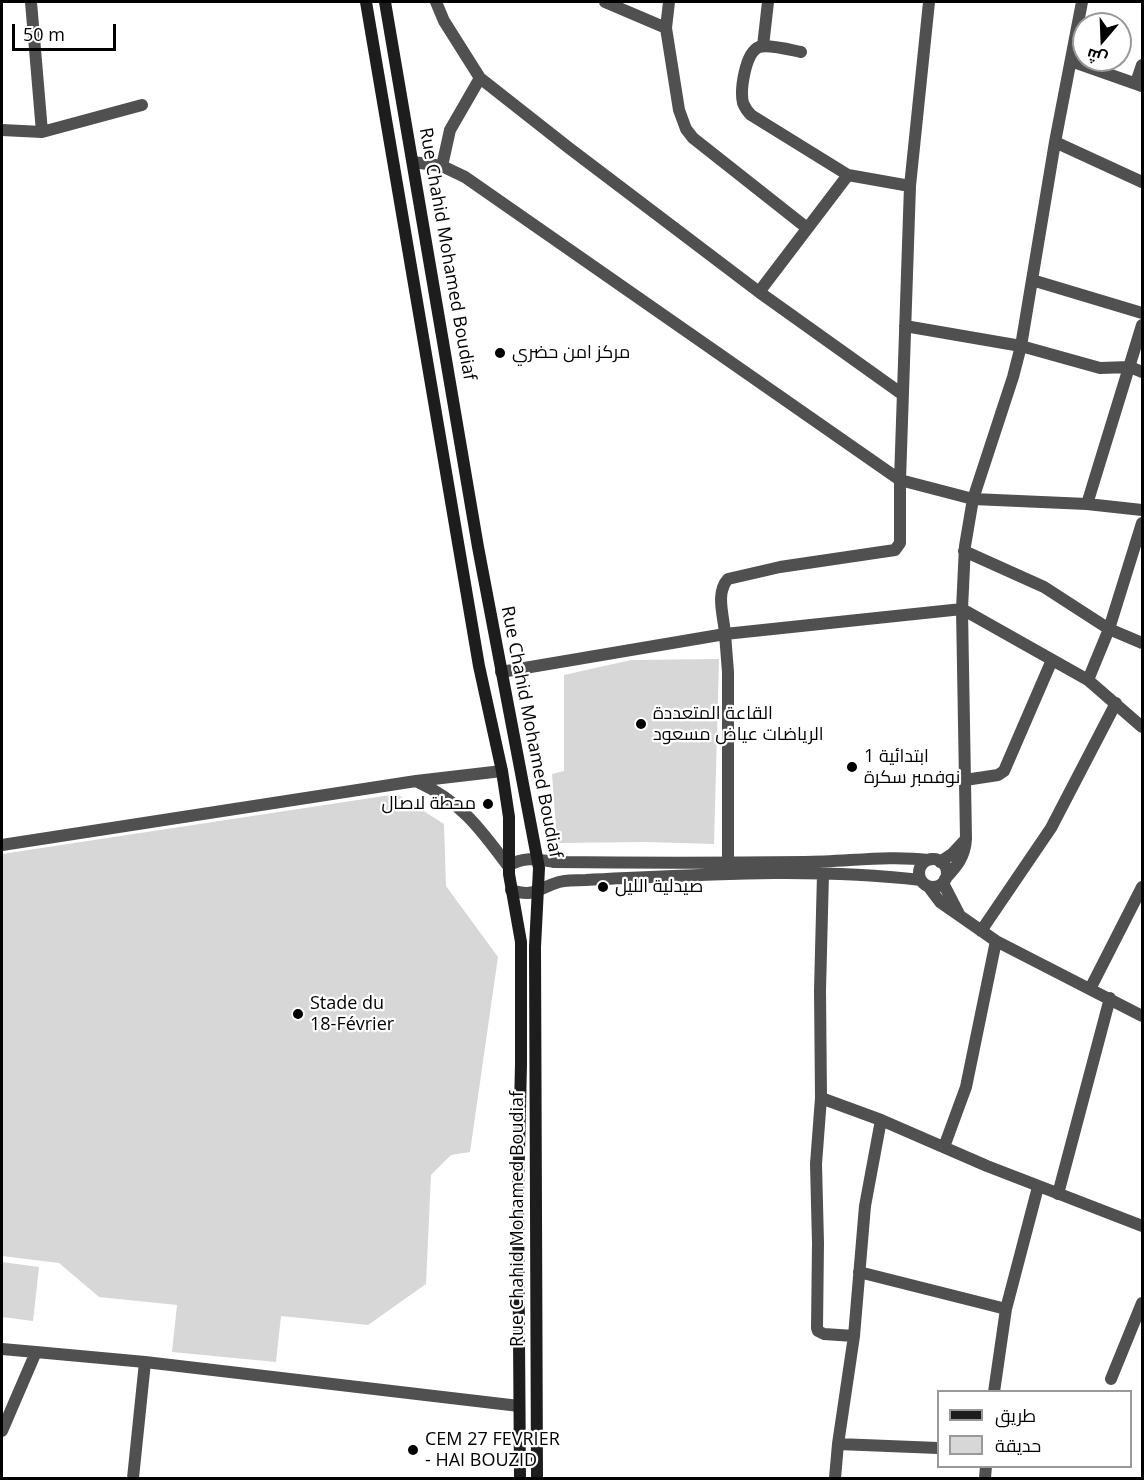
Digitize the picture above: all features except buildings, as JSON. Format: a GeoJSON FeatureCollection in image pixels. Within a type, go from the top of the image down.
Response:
{"type":"FeatureCollection","features":[{"type":"Feature","properties":{"kind":"main road","name":"Rue Chahid Mohamed Boudiaf"},"geometry":{"type":"LineString","coordinates":[[366,2],[479,666],[502,771],[509,817],[508,866],[521,942],[522,1064],[518,1197],[520,1479]]}},
{"type":"Feature","properties":{"kind":"main road","name":"Rue Chahid Mohamed Boudiaf"},"geometry":{"type":"LineString","coordinates":[[385,2],[501,672],[537,859],[539,891],[535,947],[537,1479]]}},
{"type":"Feature","properties":{"kind":"street"},"geometry":{"type":"LineString","coordinates":[[32,2],[42,132]]}},
{"type":"Feature","properties":{"kind":"street"},"geometry":{"type":"LineString","coordinates":[[436,2],[444,21],[480,78],[568,148],[759,292],[902,394]]}},
{"type":"Feature","properties":{"kind":"street"},"geometry":{"type":"LineString","coordinates":[[605,2],[666,28]]}},
{"type":"Feature","properties":{"kind":"street"},"geometry":{"type":"LineString","coordinates":[[669,2],[666,28],[679,110],[686,129],[693,138],[807,228]]}},
{"type":"Feature","properties":{"kind":"street"},"geometry":{"type":"LineString","coordinates":[[763,46],[768,2]]}},
{"type":"Feature","properties":{"kind":"street"},"geometry":{"type":"LineString","coordinates":[[728,863],[728,684],[721,593],[723,585],[728,579],[780,567],[896,549],[901,539],[902,394],[910,186],[929,2]]}},
{"type":"Feature","properties":{"kind":"street"},"geometry":{"type":"LineString","coordinates":[[511,890],[528,894],[558,882],[567,881],[728,874],[880,876],[924,883],[933,887],[944,881],[960,861],[964,854],[966,839],[962,609],[964,551],[972,499],[1013,377],[1021,346],[1054,142],[1082,2]]}},
{"type":"Feature","properties":{"kind":"street"},"geometry":{"type":"LineString","coordinates":[[801,52],[763,46],[750,54],[742,96],[747,111],[848,175],[910,186]]}},
{"type":"Feature","properties":{"kind":"street"},"geometry":{"type":"LineString","coordinates":[[1071,61],[1139,85],[1143,65]]}},
{"type":"Feature","properties":{"kind":"street"},"geometry":{"type":"LineString","coordinates":[[442,166],[450,130],[480,78]]}},
{"type":"Feature","properties":{"kind":"street"},"geometry":{"type":"LineString","coordinates":[[2,130],[42,132],[142,105]]}},
{"type":"Feature","properties":{"kind":"street"},"geometry":{"type":"LineString","coordinates":[[1054,142],[1143,182]]}},
{"type":"Feature","properties":{"kind":"street"},"geometry":{"type":"LineString","coordinates":[[413,162],[442,166],[465,177],[900,480],[972,499],[1087,504],[1143,510]]}},
{"type":"Feature","properties":{"kind":"street"},"geometry":{"type":"LineString","coordinates":[[759,292],[848,175]]}},
{"type":"Feature","properties":{"kind":"street"},"geometry":{"type":"LineString","coordinates":[[1032,280],[1143,313]]}},
{"type":"Feature","properties":{"kind":"street"},"geometry":{"type":"LineString","coordinates":[[1087,504],[1143,325]]}},
{"type":"Feature","properties":{"kind":"street"},"geometry":{"type":"LineString","coordinates":[[905,326],[1021,346],[1100,368],[1130,367],[1143,372]]}},
{"type":"Feature","properties":{"kind":"street"},"geometry":{"type":"LineString","coordinates":[[1088,680],[1109,629],[1143,523]]}},
{"type":"Feature","properties":{"kind":"street"},"geometry":{"type":"LineString","coordinates":[[964,551],[1044,587],[1109,629],[1143,643]]}},
{"type":"Feature","properties":{"kind":"street"},"geometry":{"type":"LineString","coordinates":[[501,672],[725,634],[962,609],[1088,680],[1142,725]]}},
{"type":"Feature","properties":{"kind":"street"},"geometry":{"type":"LineString","coordinates":[[965,780],[998,775],[1004,771],[1052,660]]}},
{"type":"Feature","properties":{"kind":"street"},"geometry":{"type":"LineString","coordinates":[[981,932],[1051,828],[1116,703]]}},
{"type":"Feature","properties":{"kind":"street"},"geometry":{"type":"LineString","coordinates":[[2,845],[416,781],[502,771]]}},
{"type":"Feature","properties":{"kind":"street"},"geometry":{"type":"LineString","coordinates":[[416,781],[445,796],[470,817],[508,866],[524,859],[559,862],[728,863],[897,858],[934,861],[946,868],[944,881],[959,914]]}},
{"type":"Feature","properties":{"kind":"street"},"geometry":{"type":"LineString","coordinates":[[966,839],[952,854],[934,861],[919,871],[924,883],[940,902],[996,941],[1143,1016]]}},
{"type":"Feature","properties":{"kind":"street"},"geometry":{"type":"LineString","coordinates":[[823,874],[820,990],[821,1098],[816,1164],[817,1328],[824,1334],[854,1336]]}},
{"type":"Feature","properties":{"kind":"street"},"geometry":{"type":"LineString","coordinates":[[1090,989],[1143,887]]}},
{"type":"Feature","properties":{"kind":"street"},"geometry":{"type":"LineString","coordinates":[[944,1147],[966,1088],[996,941]]}},
{"type":"Feature","properties":{"kind":"street"},"geometry":{"type":"LineString","coordinates":[[1058,1194],[1110,998]]}},
{"type":"Feature","properties":{"kind":"street"},"geometry":{"type":"LineString","coordinates":[[821,1098],[880,1120],[1038,1187],[1143,1226]]}},
{"type":"Feature","properties":{"kind":"street"},"geometry":{"type":"LineString","coordinates":[[835,1479],[859,1293],[865,1206],[880,1120]]}},
{"type":"Feature","properties":{"kind":"street"},"geometry":{"type":"LineString","coordinates":[[994,1390],[1006,1309],[1038,1187]]}},
{"type":"Feature","properties":{"kind":"street"},"geometry":{"type":"LineString","coordinates":[[859,1272],[1006,1309]]}},
{"type":"Feature","properties":{"kind":"street"},"geometry":{"type":"LineString","coordinates":[[1111,1379],[1143,1303]]}},
{"type":"Feature","properties":{"kind":"street"},"geometry":{"type":"LineString","coordinates":[[2,1349],[145,1362],[519,1406]]}},
{"type":"Feature","properties":{"kind":"street"},"geometry":{"type":"LineString","coordinates":[[2,1431],[36,1352]]}},
{"type":"Feature","properties":{"kind":"street"},"geometry":{"type":"LineString","coordinates":[[133,1479],[145,1362]]}},
{"type":"Feature","properties":{"kind":"street"},"geometry":{"type":"LineString","coordinates":[[838,1444],[937,1448]]}},
{"type":"Feature","properties":{"kind":"green space","name":"القاعة المتعددة الرياضات عياض مسعود"},"geometry":{"type":"Polygon","coordinates":[[[719,659],[714,844],[557,843],[552,774],[564,771],[564,675],[631,660],[719,659]]]}},
{"type":"Feature","properties":{"kind":"green space","name":"Stade du 18-Février"},"geometry":{"type":"Polygon","coordinates":[[[397,794],[444,824],[446,886],[498,957],[470,1152],[451,1155],[431,1175],[426,1284],[368,1325],[281,1316],[276,1362],[172,1352],[177,1305],[99,1297],[59,1263],[2,1256],[2,854],[397,794]]]}},
{"type":"Feature","properties":{"kind":"green space"},"geometry":{"type":"Polygon","coordinates":[[[2,1262],[39,1267],[33,1321],[2,1317],[2,1262]]]}},
{"type":"Feature","properties":{"kind":"place","name":"مركز امن حضري"},"geometry":{"type":"Point","coordinates":[500,353]}},
{"type":"Feature","properties":{"kind":"place","name":"القاعة المتعددة الرياضات عياض مسعود"},"geometry":{"type":"Point","coordinates":[641,724]}},
{"type":"Feature","properties":{"kind":"place","name":"ابتدائية 1 نوفمبر سكرة"},"geometry":{"type":"Point","coordinates":[852,767]}},
{"type":"Feature","properties":{"kind":"place","name":"محطة لاصال"},"geometry":{"type":"Point","coordinates":[488,804]}},
{"type":"Feature","properties":{"kind":"place","name":"صيدلية الليل"},"geometry":{"type":"Point","coordinates":[603,887]}},
{"type":"Feature","properties":{"kind":"place","name":"Stade du 18-Février"},"geometry":{"type":"Point","coordinates":[298,1014]}},
{"type":"Feature","properties":{"kind":"place","name":"CEM 27 FEVRIER - HAI BOUZID"},"geometry":{"type":"Point","coordinates":[413,1450]}}]}
